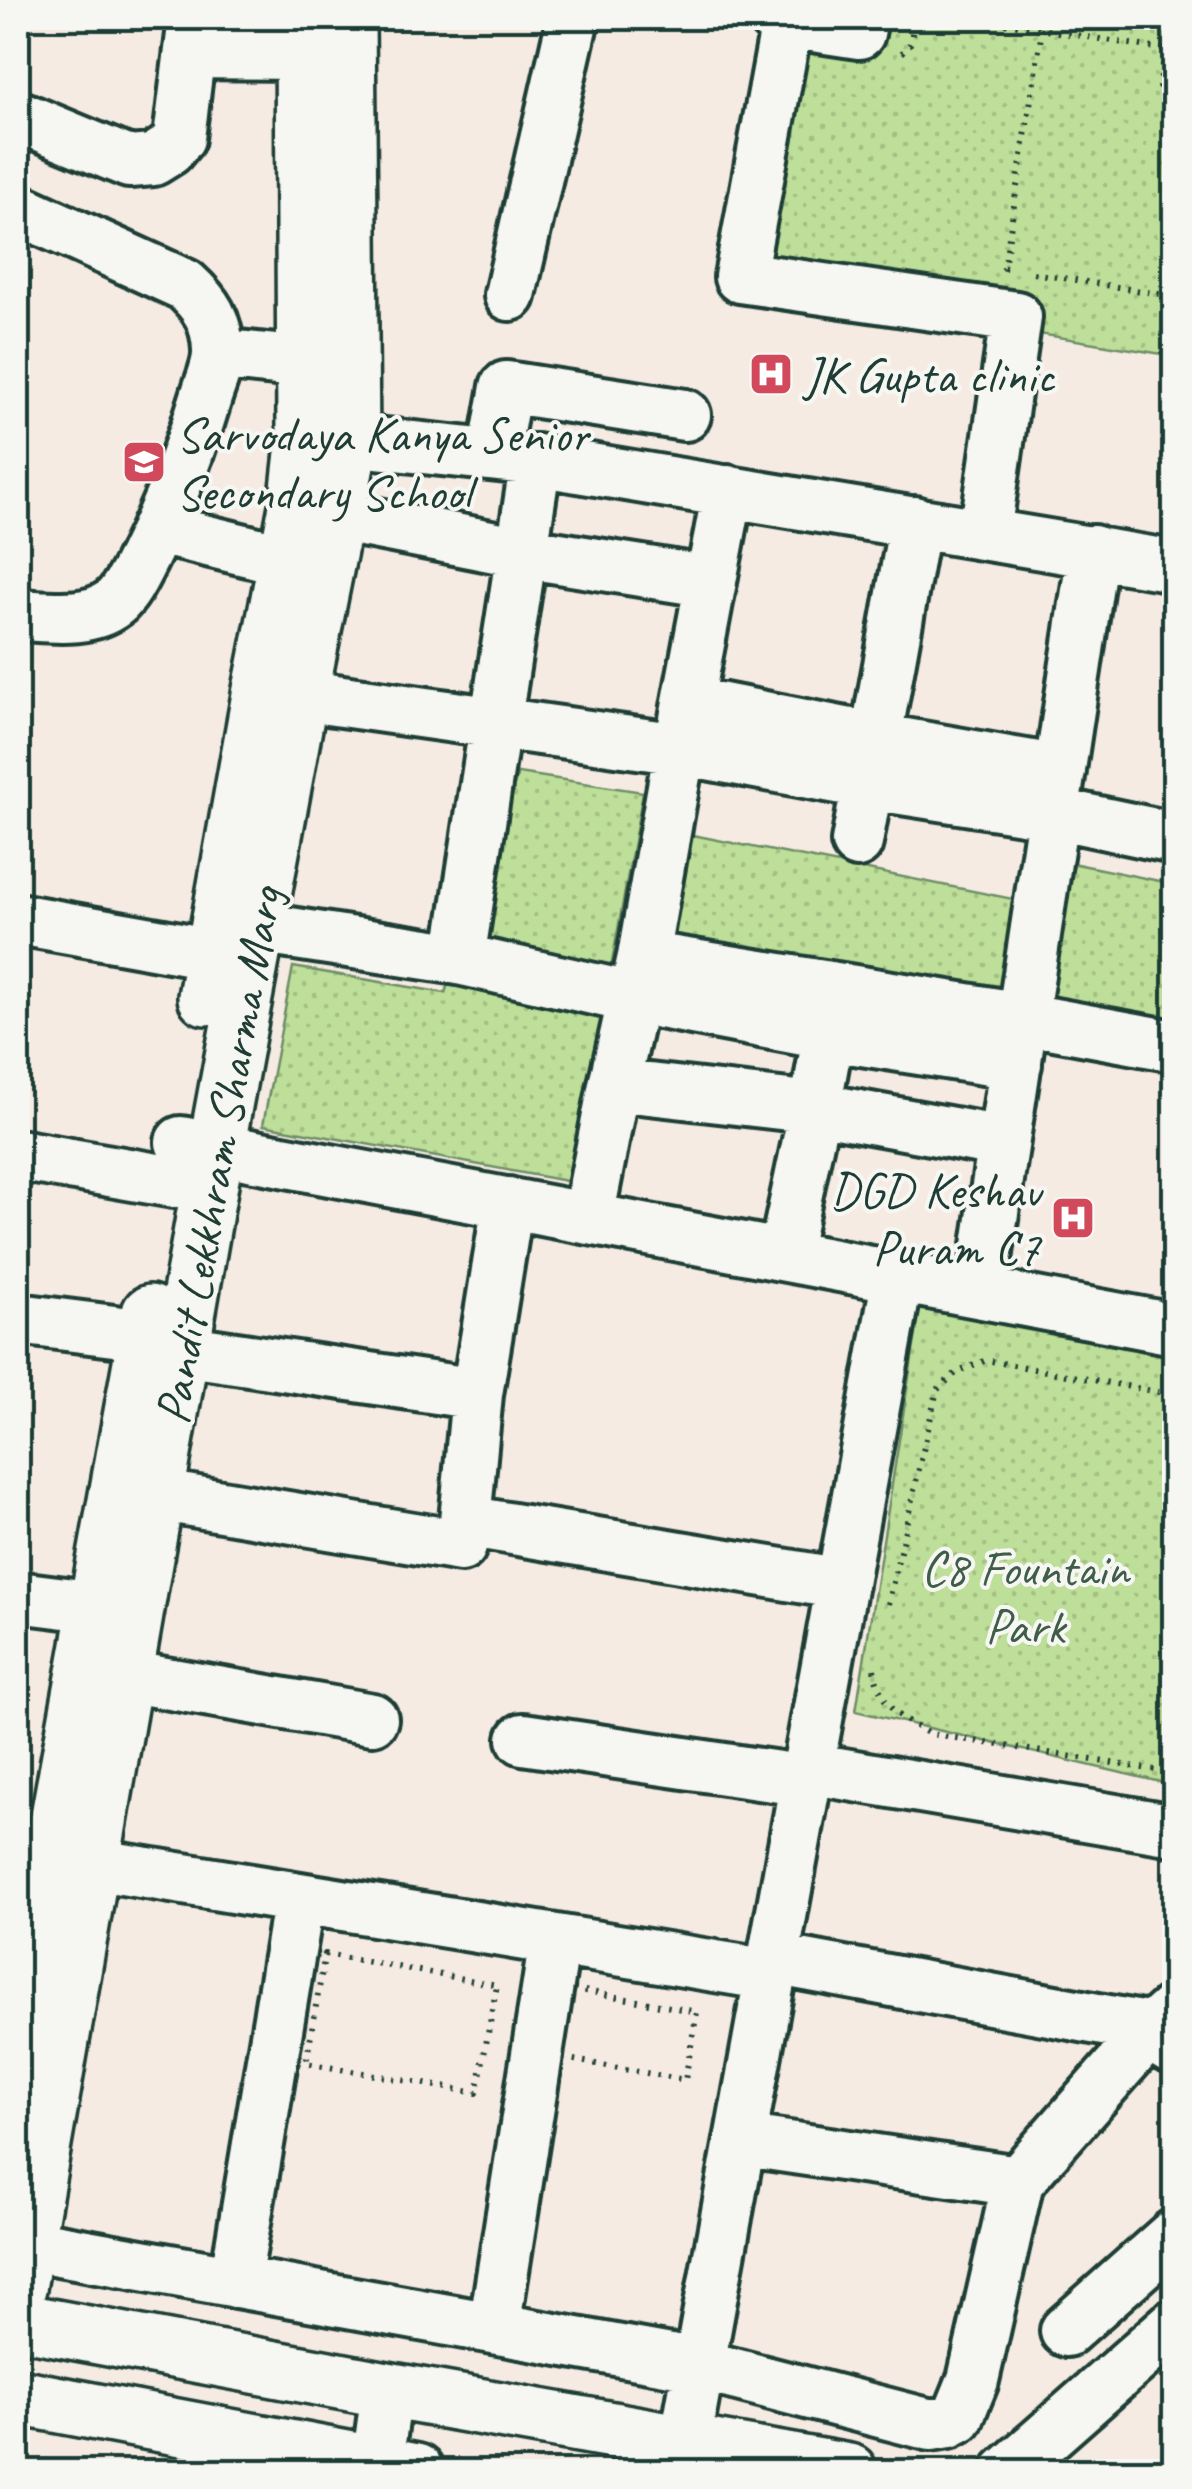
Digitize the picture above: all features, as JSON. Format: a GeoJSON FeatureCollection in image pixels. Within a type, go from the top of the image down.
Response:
{"type":"FeatureCollection","features":[{"type":"Feature","properties":{"kind":"main road","name":"Pandit Lekkhram Sharma Marg"},"geometry":{"type":"LineString","coordinates":[[21,2266],[156,1495],[164,1342],[190,1158],[236,941],[300,695],[337,516],[328,438],[346,18]]}},
{"type":"Feature","properties":{"kind":"main road","name":"Pandit Lekkhram Sharma Marg"},"geometry":{"type":"LineString","coordinates":[[236,941],[256,713],[297,507],[328,438],[305,364],[303,36]]}},
{"type":"Feature","properties":{"kind":"main road","name":"Pandit Lekkhram Sharma Marg"},"geometry":{"type":"LineString","coordinates":[[18,2043],[96,1607],[164,1342]]}},
{"type":"Feature","properties":{"kind":"main road"},"geometry":{"type":"LineString","coordinates":[[18,2321],[849,2472]]}},
{"type":"Feature","properties":{"kind":"main road"},"geometry":{"type":"LineString","coordinates":[[18,2398],[390,2469]]}},
{"type":"Feature","properties":{"kind":"street"},"geometry":{"type":"LineString","coordinates":[[510,295],[573,18]]}},
{"type":"Feature","properties":{"kind":"street"},"geometry":{"type":"LineString","coordinates":[[862,18],[859,33],[780,20],[740,278],[1016,317],[986,534]]}},
{"type":"Feature","properties":{"kind":"street"},"geometry":{"type":"LineString","coordinates":[[18,116],[128,162],[154,160],[178,138],[192,35],[303,36]]}},
{"type":"Feature","properties":{"kind":"street"},"geometry":{"type":"LineString","coordinates":[[18,209],[184,285],[203,302],[212,320],[219,354],[192,442],[158,529],[116,601],[99,612],[67,617],[18,615]]}},
{"type":"Feature","properties":{"kind":"street"},"geometry":{"type":"LineString","coordinates":[[219,354],[305,364]]}},
{"type":"Feature","properties":{"kind":"street"},"geometry":{"type":"LineString","coordinates":[[459,959],[522,552],[506,387],[685,415]]}},
{"type":"Feature","properties":{"kind":"street"},"geometry":{"type":"LineString","coordinates":[[328,438],[515,458],[1174,566]]}},
{"type":"Feature","properties":{"kind":"street"},"geometry":{"type":"LineString","coordinates":[[588,1218],[639,978],[728,491]]}},
{"type":"Feature","properties":{"kind":"street"},"geometry":{"type":"LineString","coordinates":[[337,516],[522,552],[711,582]]}},
{"type":"Feature","properties":{"kind":"street"},"geometry":{"type":"LineString","coordinates":[[858,842],[915,522]]}},
{"type":"Feature","properties":{"kind":"street"},"geometry":{"type":"LineString","coordinates":[[158,529],[286,560]]}},
{"type":"Feature","properties":{"kind":"street"},"geometry":{"type":"LineString","coordinates":[[981,1292],[1094,551]]}},
{"type":"Feature","properties":{"kind":"street"},"geometry":{"type":"LineString","coordinates":[[300,695],[496,722],[684,726],[1057,792],[1174,838]]}},
{"type":"Feature","properties":{"kind":"street"},"geometry":{"type":"LineString","coordinates":[[18,919],[639,978],[1019,1041],[1174,1046]]}},
{"type":"Feature","properties":{"kind":"street"},"geometry":{"type":"LineString","coordinates":[[784,1255],[833,1012]]}},
{"type":"Feature","properties":{"kind":"street"},"geometry":{"type":"LineString","coordinates":[[614,1085],[815,1108],[1003,1142]]}},
{"type":"Feature","properties":{"kind":"street"},"geometry":{"type":"LineString","coordinates":[[18,1155],[190,1158],[508,1203],[1174,1329]]}},
{"type":"Feature","properties":{"kind":"street"},"geometry":{"type":"LineString","coordinates":[[156,1495],[461,1546],[477,1394],[508,1203]]}},
{"type":"Feature","properties":{"kind":"street"},"geometry":{"type":"LineString","coordinates":[[685,2442],[898,1276]]}},
{"type":"Feature","properties":{"kind":"street"},"geometry":{"type":"LineString","coordinates":[[18,1318],[477,1394]]}},
{"type":"Feature","properties":{"kind":"street"},"geometry":{"type":"LineString","coordinates":[[465,1521],[842,1584]]}},
{"type":"Feature","properties":{"kind":"street"},"geometry":{"type":"LineString","coordinates":[[18,1597],[96,1607]]}},
{"type":"Feature","properties":{"kind":"street"},"geometry":{"type":"LineString","coordinates":[[124,1676],[372,1719]]}},
{"type":"Feature","properties":{"kind":"street"},"geometry":{"type":"LineString","coordinates":[[523,1740],[807,1775],[1174,1830]]}},
{"type":"Feature","properties":{"kind":"street"},"geometry":{"type":"LineString","coordinates":[[92,1864],[555,1940],[772,1967],[1167,2030]]}},
{"type":"Feature","properties":{"kind":"street"},"geometry":{"type":"LineString","coordinates":[[235,2282],[299,1898]]}},
{"type":"Feature","properties":{"kind":"street"},"geometry":{"type":"LineString","coordinates":[[494,2328],[555,1940]]}},
{"type":"Feature","properties":{"kind":"street"},"geometry":{"type":"LineString","coordinates":[[21,2266],[235,2282],[699,2365],[931,2425],[949,2422],[958,2417],[973,2380],[1018,2181],[1167,2030]]}},
{"type":"Feature","properties":{"kind":"street"},"geometry":{"type":"LineString","coordinates":[[740,2140],[1018,2181]]}},
{"type":"Feature","properties":{"kind":"street"},"geometry":{"type":"LineString","coordinates":[[1066,2331],[1166,2261]]}},
{"type":"Feature","properties":{"kind":"street"},"geometry":{"type":"LineString","coordinates":[[1007,2472],[1174,2325]]}},
{"type":"Feature","properties":{"kind":"street"},"geometry":{"type":"LineString","coordinates":[[386,2390],[390,2469]]}},
{"type":"Feature","properties":{"kind":"path"},"geometry":{"type":"LineString","coordinates":[[890,58],[901,54],[910,44],[915,18]]}},
{"type":"Feature","properties":{"kind":"path"},"geometry":{"type":"LineString","coordinates":[[974,18],[1166,50]]}},
{"type":"Feature","properties":{"kind":"path"},"geometry":{"type":"LineString","coordinates":[[1044,18],[1004,268],[1165,296],[1174,231]]}},
{"type":"Feature","properties":{"kind":"path"},"geometry":{"type":"LineString","coordinates":[[1171,18],[1159,86],[1174,88]]}},
{"type":"Feature","properties":{"kind":"path"},"geometry":{"type":"LineString","coordinates":[[886,1611],[937,1390],[956,1373],[986,1360],[1174,1395]]}},
{"type":"Feature","properties":{"kind":"path"},"geometry":{"type":"LineString","coordinates":[[874,1666],[878,1689],[896,1716],[930,1734],[1174,1773]]}},
{"type":"Feature","properties":{"kind":"path"},"geometry":{"type":"LineString","coordinates":[[325,1954],[444,1975],[496,1984],[477,2093],[306,2063],[325,1954]]}},
{"type":"Feature","properties":{"kind":"path"},"geometry":{"type":"LineString","coordinates":[[564,1987],[628,1999],[697,2012],[685,2080],[552,2056],[564,1987]]}},
{"type":"Feature","properties":{"kind":"green space"},"geometry":{"type":"Polygon","coordinates":[[[880,18],[1174,18],[1174,356],[1039,334],[1031,301],[757,268],[798,42],[880,18]]]}},
{"type":"Feature","properties":{"kind":"green space"},"geometry":{"type":"Polygon","coordinates":[[[518,773],[643,792],[572,1182],[263,1125],[293,967],[445,993],[518,773]]]}},
{"type":"Feature","properties":{"kind":"green space"},"geometry":{"type":"Polygon","coordinates":[[[688,834],[1038,904],[1057,860],[1174,884],[1174,1032],[666,944],[688,834]]]}},
{"type":"Feature","properties":{"kind":"green space","name":"C8 Fountain Park"},"geometry":{"type":"Polygon","coordinates":[[[923,1289],[1174,1350],[1174,1789],[1169,1784],[856,1711],[923,1289]]]}},
{"type":"Feature","properties":{"kind":"place","name":"JK Gupta clinic"},"geometry":{"type":"Point","coordinates":[771,374]}},
{"type":"Feature","properties":{"kind":"place","name":"Sarvodaya Kanya Senior Secondary School"},"geometry":{"type":"Point","coordinates":[144,462]}},
{"type":"Feature","properties":{"kind":"place","name":"DGD Keshav Puram C7"},"geometry":{"type":"Point","coordinates":[1073,1218]}}]}
